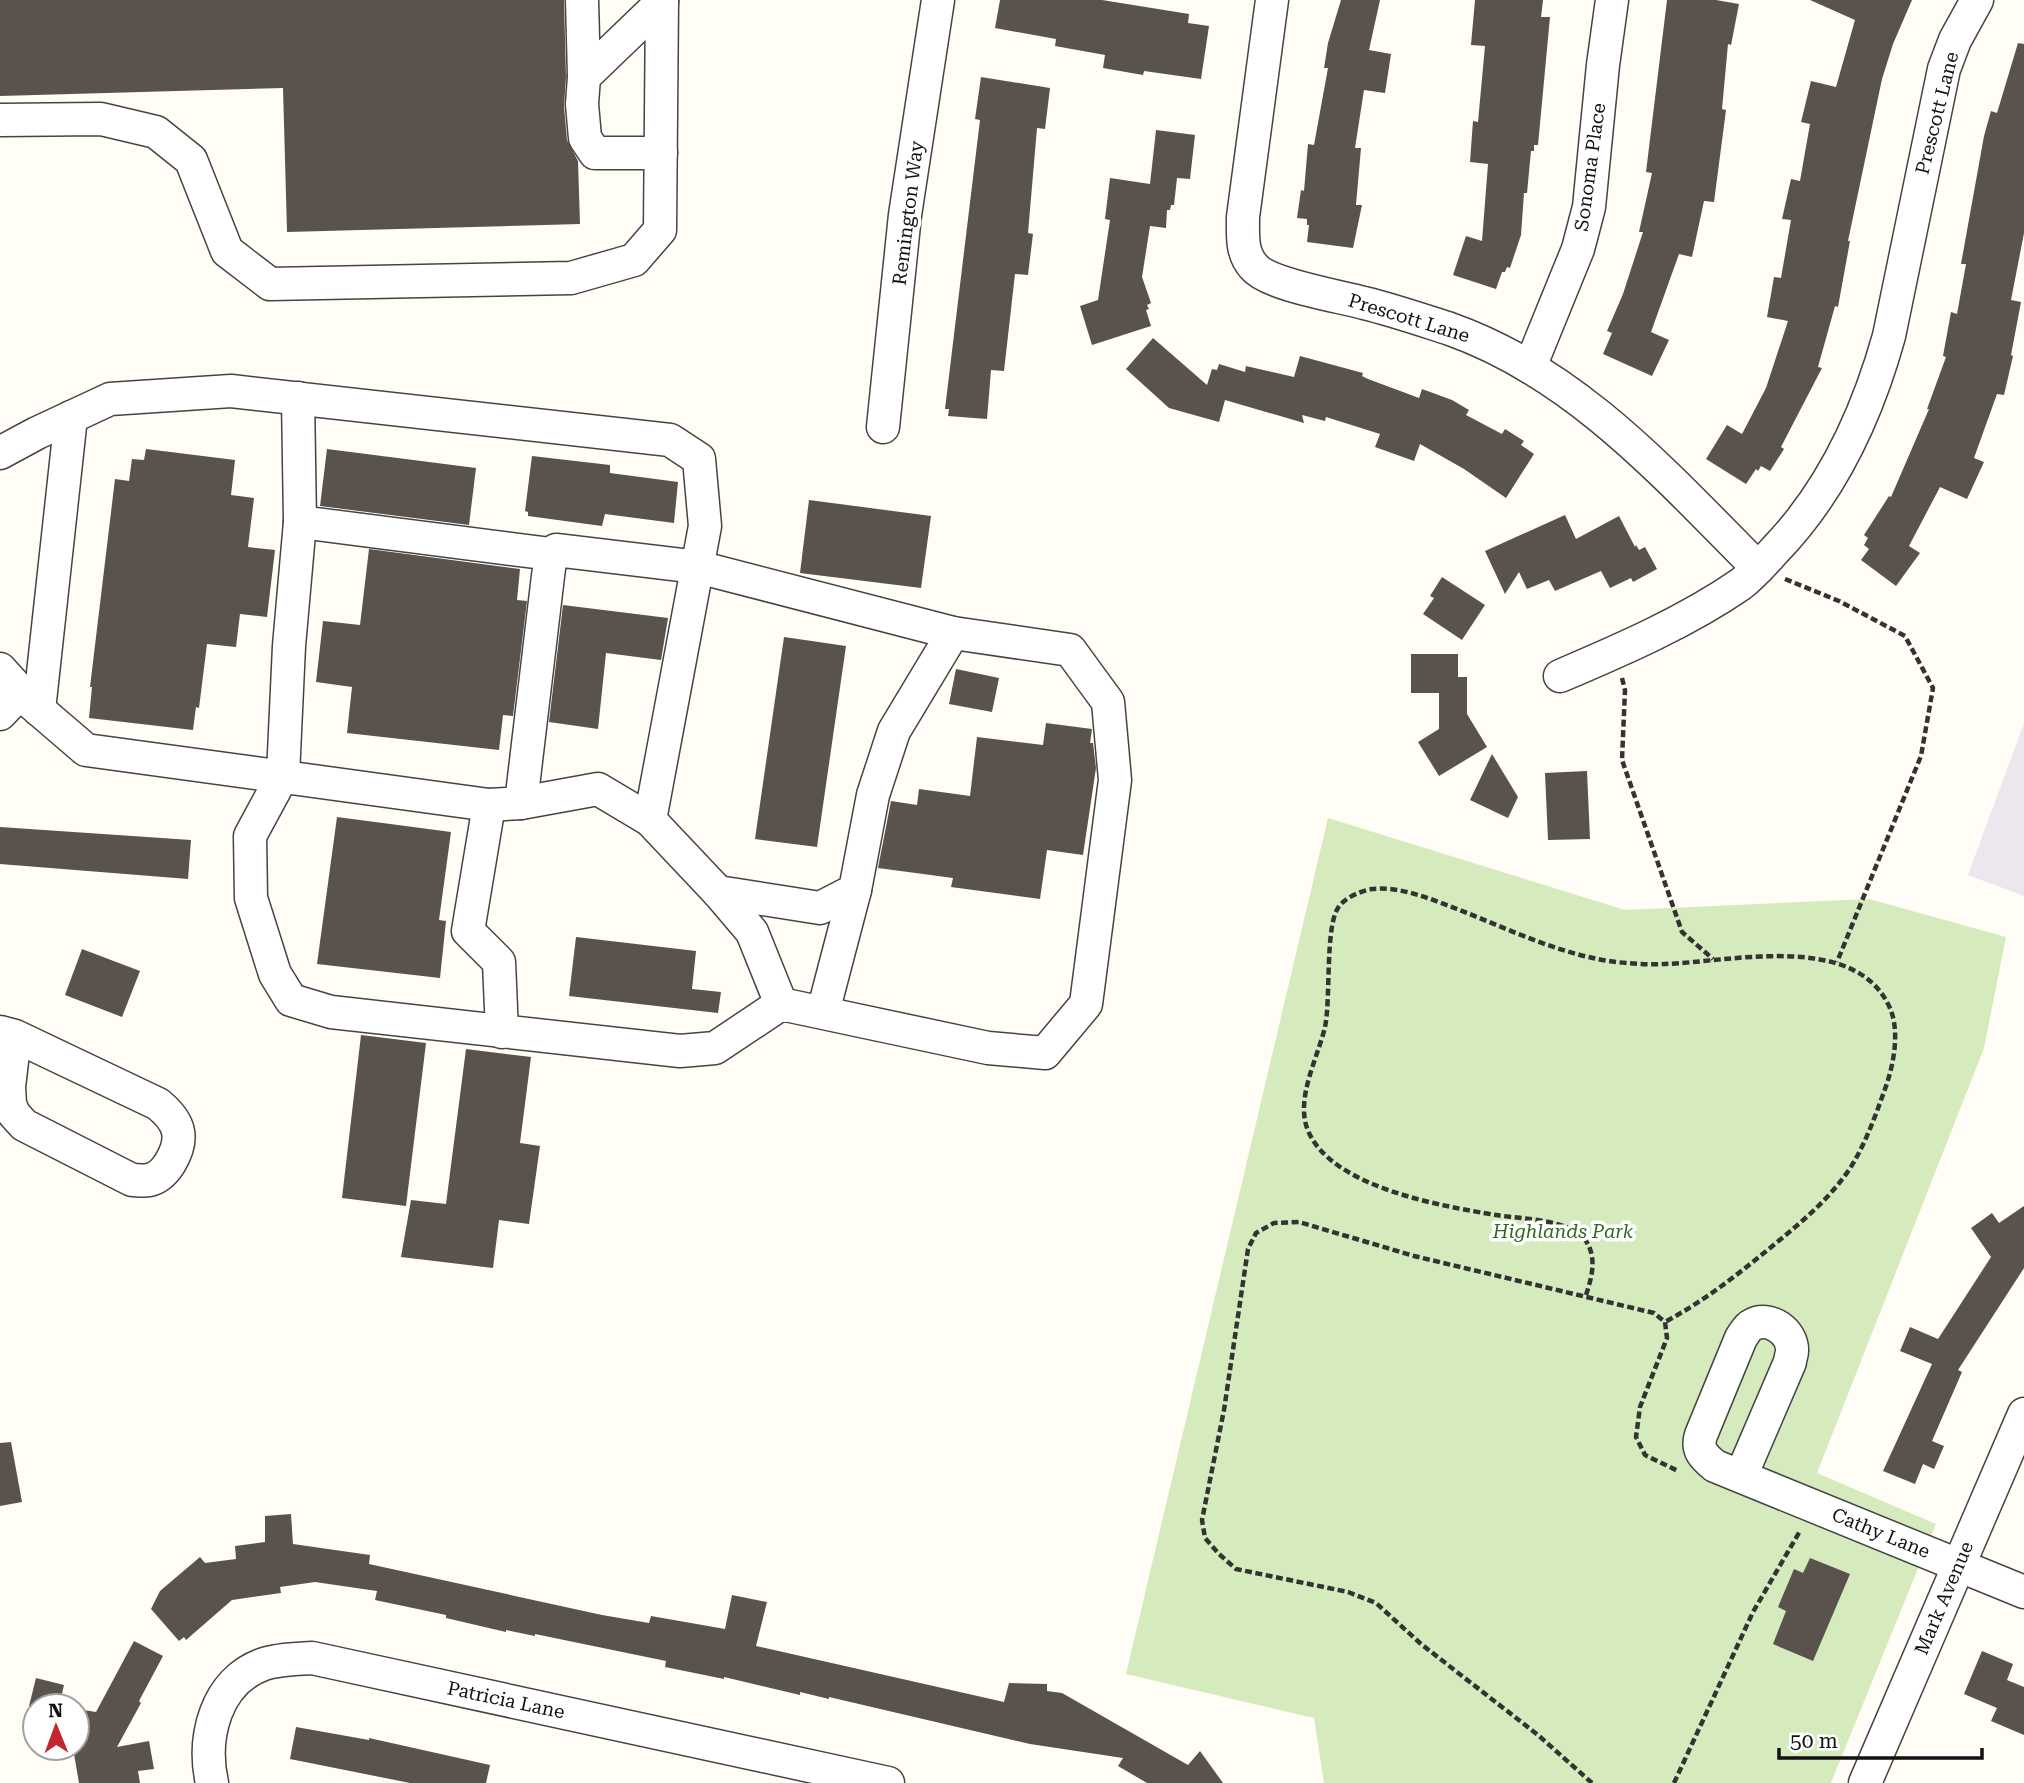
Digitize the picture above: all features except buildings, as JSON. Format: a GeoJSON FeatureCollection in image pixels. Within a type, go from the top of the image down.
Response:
{"type":"FeatureCollection","features":[{"type":"Feature","properties":{"kind":"street"},"geometry":{"type":"LineString","coordinates":[[582,0],[582,104],[585,138],[595,153],[661,153]]}},
{"type":"Feature","properties":{"kind":"street","name":"Remington Way"},"geometry":{"type":"LineString","coordinates":[[883,427],[905,215],[938,0]]}},
{"type":"Feature","properties":{"kind":"street","name":"Prescott Lane"},"geometry":{"type":"LineString","coordinates":[[1272,0],[1243,217],[1243,241],[1247,258],[1255,269],[1275,280],[1450,329],[1490,345],[1530,367],[1568,390],[1613,426],[1758,568]]}},
{"type":"Feature","properties":{"kind":"street","name":"Sonoma Place"},"geometry":{"type":"LineString","coordinates":[[1530,367],[1578,248],[1589,207],[1612,0]]}},
{"type":"Feature","properties":{"kind":"street","name":"Prescott Lane"},"geometry":{"type":"LineString","coordinates":[[1560,676],[1615,653],[1742,583],[1798,526],[1828,482],[1856,432],[1878,376],[1889,336],[1944,69],[1955,40],[1977,0]]}},
{"type":"Feature","properties":{"kind":"street"},"geometry":{"type":"LineString","coordinates":[[584,77],[662,1]]}},
{"type":"Feature","properties":{"kind":"street"},"geometry":{"type":"LineString","coordinates":[[0,120],[101,119],[156,132],[191,160],[227,251],[270,284],[571,278],[634,260],[660,230],[662,1]]}},
{"type":"Feature","properties":{"kind":"street"},"geometry":{"type":"LineString","coordinates":[[0,453],[110,399],[231,391],[670,439],[699,459],[705,526],[650,820]]}},
{"type":"Feature","properties":{"kind":"street"},"geometry":{"type":"LineString","coordinates":[[298,398],[300,522],[289,646],[283,775],[250,835],[251,898],[275,974],[291,1000],[331,1012],[680,1051],[715,1048],[781,1004],[988,1048],[1045,1053],[1086,1004],[1115,780],[1108,702],[1070,650],[953,633],[698,567],[556,550],[551,554],[521,803]]}},
{"type":"Feature","properties":{"kind":"street"},"geometry":{"type":"LineString","coordinates":[[20,705],[71,416]]}},
{"type":"Feature","properties":{"kind":"street"},"geometry":{"type":"LineString","coordinates":[[300,522],[551,554]]}},
{"type":"Feature","properties":{"kind":"street"},"geometry":{"type":"LineString","coordinates":[[823,1012],[855,890],[873,795],[894,731],[953,633]]}},
{"type":"Feature","properties":{"kind":"street"},"geometry":{"type":"LineString","coordinates":[[0,669],[20,705],[86,750],[489,805],[521,803],[598,789],[650,820],[718,892],[752,932],[781,1004]]}},
{"type":"Feature","properties":{"kind":"street"},"geometry":{"type":"LineString","coordinates":[[489,805],[468,932],[499,962],[502,1032]]}},
{"type":"Feature","properties":{"kind":"street"},"geometry":{"type":"LineString","coordinates":[[718,892],[820,908],[855,890]]}},
{"type":"Feature","properties":{"kind":"street"},"geometry":{"type":"LineString","coordinates":[[8,1034],[158,1104],[173,1116],[179,1137],[178,1150],[164,1173],[150,1180],[132,1180],[24,1125],[10,1104],[8,1034]]}},
{"type":"Feature","properties":{"kind":"street","name":"Mark Avenue"},"geometry":{"type":"LineString","coordinates":[[1865,1783],[2024,1414]]}},
{"type":"Feature","properties":{"kind":"street","name":"Cathy Lane"},"geometry":{"type":"LineString","coordinates":[[1741,1476],[1811,1514],[1958,1564],[2024,1592]]}},
{"type":"Feature","properties":{"kind":"street","name":"Patricia Lane"},"geometry":{"type":"LineString","coordinates":[[212,1783],[209,1769],[210,1730],[217,1706],[231,1686],[246,1672],[264,1664],[312,1658],[888,1783]]}},
{"type":"Feature","properties":{"kind":"path"},"geometry":{"type":"LineString","coordinates":[[1758,568],[1839,601],[1905,636],[1933,688],[1921,756],[1837,962]]}},
{"type":"Feature","properties":{"kind":"path"},"geometry":{"type":"LineString","coordinates":[[1615,653],[1625,690],[1622,760],[1682,932],[1714,960]]}},
{"type":"Feature","properties":{"kind":"path"},"geometry":{"type":"LineString","coordinates":[[1586,1295],[1592,1275],[1592,1258],[1584,1238],[1564,1226],[1437,1204],[1384,1188],[1349,1173],[1317,1148],[1305,1125],[1305,1096],[1327,1013],[1332,926],[1336,909],[1348,898],[1371,889],[1399,891],[1426,898],[1550,945],[1593,958],[1662,964],[1768,956],[1837,962],[1858,971],[1878,989],[1890,1006],[1895,1029],[1891,1071],[1872,1127],[1850,1168],[1820,1206],[1699,1304],[1665,1322]]}},
{"type":"Feature","properties":{"kind":"path"},"geometry":{"type":"LineString","coordinates":[[1592,1783],[1538,1735],[1421,1644],[1376,1603],[1348,1592],[1236,1569],[1205,1538],[1202,1520],[1224,1410],[1248,1249],[1256,1233],[1274,1223],[1299,1222],[1426,1259],[1654,1313],[1665,1322],[1667,1338],[1640,1407],[1636,1437],[1645,1455],[1680,1472]]}},
{"type":"Feature","properties":{"kind":"path"},"geometry":{"type":"LineString","coordinates":[[1674,1783],[1752,1612],[1811,1514]]}},
{"type":"Feature","properties":{"kind":"shaded area"},"geometry":{"type":"Polygon","coordinates":[[[2024,723],[2024,896],[1968,875],[2024,723]]]}},
{"type":"Feature","properties":{"kind":"green space","name":"Highlands Park"},"geometry":{"type":"Polygon","coordinates":[[[1328,818],[1625,910],[1869,899],[2006,937],[1984,1048],[1817,1473],[1936,1524],[1831,1783],[1324,1783],[1314,1718],[1126,1674],[1328,818]]]}}]}
